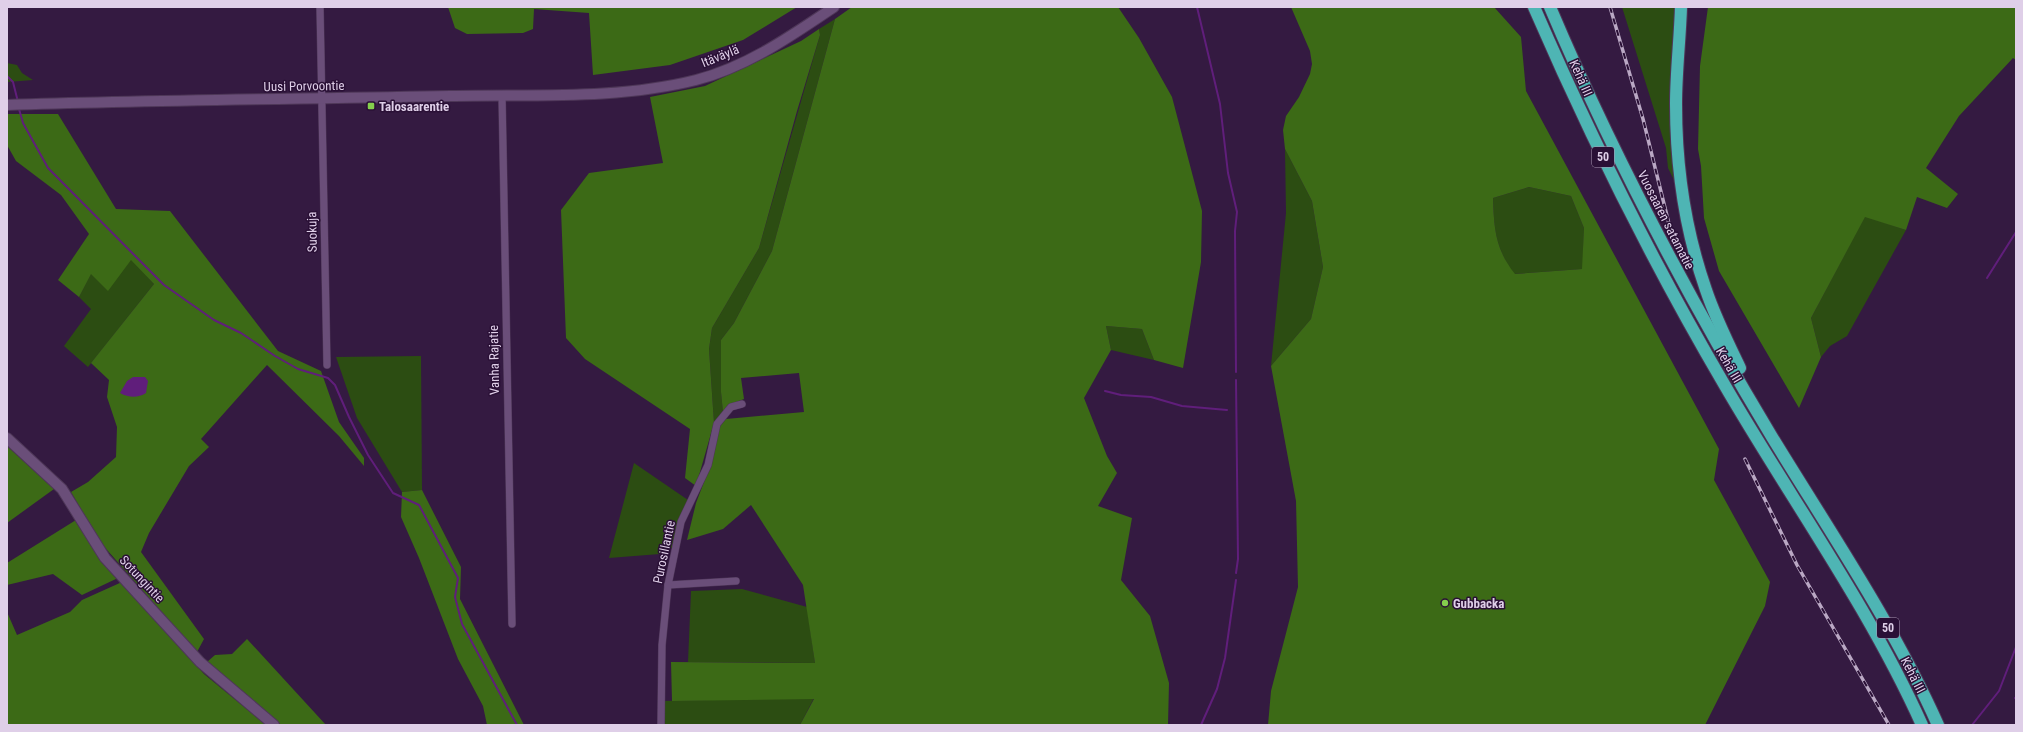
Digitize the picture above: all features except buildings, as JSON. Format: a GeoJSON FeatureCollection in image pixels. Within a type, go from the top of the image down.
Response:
{"type":"FeatureCollection","features":[{"type":"Feature","properties":{"kind":"highway","name":"Kehä III"},"geometry":{"type":"LineString","coordinates":[[1534,7],[1615,182],[1675,296],[1724,384],[1869,623],[1895,669],[1922,725]]}},
{"type":"Feature","properties":{"kind":"highway","name":"Vuosaaren satamatie"},"geometry":{"type":"LineString","coordinates":[[1550,7],[1590,98],[1665,249],[1703,320],[1773,438]]}},
{"type":"Feature","properties":{"kind":"highway"},"geometry":{"type":"LineString","coordinates":[[1681,7],[1676,109],[1679,171],[1684,211],[1706,291],[1742,372],[1768,417],[1773,438]]}},
{"type":"Feature","properties":{"kind":"highway","name":"Kehä III"},"geometry":{"type":"LineString","coordinates":[[1773,438],[1886,624],[1916,679],[1938,725]]}},
{"type":"Feature","properties":{"kind":"main road","name":"Itäväylä"},"geometry":{"type":"LineString","coordinates":[[602,92],[668,86],[717,73],[738,65],[765,51],[834,7]]}},
{"type":"Feature","properties":{"kind":"main road","name":"Uusi Porvoontie"},"geometry":{"type":"LineString","coordinates":[[8,105],[602,92]]}},
{"type":"Feature","properties":{"kind":"main road","name":"Sotungintie"},"geometry":{"type":"LineString","coordinates":[[7,438],[62,489],[105,558],[200,662],[232,691],[274,725]]}},
{"type":"Feature","properties":{"kind":"street"},"geometry":{"type":"LineString","coordinates":[[320,7],[320,98]]}},
{"type":"Feature","properties":{"kind":"street","name":"Vanha Rajatie"},"geometry":{"type":"LineString","coordinates":[[502,95],[512,624]]}},
{"type":"Feature","properties":{"kind":"street","name":"Suokuja"},"geometry":{"type":"LineString","coordinates":[[320,98],[327,365]]}},
{"type":"Feature","properties":{"kind":"street","name":"Purosillantie"},"geometry":{"type":"LineString","coordinates":[[661,725],[662,645],[668,585],[681,522],[708,465],[717,424],[732,407],[742,404]]}},
{"type":"Feature","properties":{"kind":"street"},"geometry":{"type":"LineString","coordinates":[[668,585],[736,581]]}},
{"type":"Feature","properties":{"kind":"green space"},"geometry":{"type":"Polygon","coordinates":[[[448,7],[797,7],[743,40],[670,65],[593,75],[589,13],[534,9],[533,29],[523,33],[467,34],[455,28],[448,7]]]}},
{"type":"Feature","properties":{"kind":"green space"},"geometry":{"type":"Polygon","coordinates":[[[852,7],[1118,7],[1139,38],[1172,97],[1202,211],[1201,262],[1183,368],[1154,360],[1142,329],[1106,326],[1111,350],[1084,398],[1107,456],[1117,473],[1098,506],[1132,518],[1121,580],[1150,616],[1169,683],[1168,725],[800,725],[814,699],[672,701],[671,662],[815,663],[803,585],[751,505],[723,529],[687,540],[696,503],[710,466],[720,426],[726,419],[804,412],[799,373],[741,378],[744,399],[731,404],[723,412],[721,392],[721,340],[734,323],[772,251],[835,19],[852,7]]]}},
{"type":"Feature","properties":{"kind":"green space"},"geometry":{"type":"Polygon","coordinates":[[[1291,7],[1494,7],[1521,37],[1526,91],[1719,449],[1714,480],[1770,582],[1765,606],[1705,725],[1268,725],[1271,691],[1298,587],[1296,501],[1271,366],[1311,319],[1323,267],[1312,201],[1285,149],[1283,130],[1286,116],[1299,97],[1310,74],[1312,64],[1310,51],[1291,7]],[[1529,187],[1493,198],[1497,238],[1503,256],[1515,274],[1582,269],[1584,228],[1571,196],[1529,187]]]}},
{"type":"Feature","properties":{"kind":"green space"},"geometry":{"type":"Polygon","coordinates":[[[1622,7],[1675,7],[1676,184],[1668,168],[1666,148],[1622,7]]]}},
{"type":"Feature","properties":{"kind":"green space"},"geometry":{"type":"Polygon","coordinates":[[[1708,7],[2016,7],[2016,60],[2013,58],[1959,116],[1926,168],[1958,194],[1947,208],[1917,197],[1906,230],[1865,217],[1811,318],[1821,357],[1799,408],[1719,271],[1704,218],[1701,166],[1698,149],[1700,66],[1708,7]]]}},
{"type":"Feature","properties":{"kind":"green space"},"geometry":{"type":"Polygon","coordinates":[[[835,19],[772,251],[734,323],[721,340],[721,392],[723,412],[714,423],[709,349],[712,328],[759,248],[820,35],[819,29],[835,19]]]}},
{"type":"Feature","properties":{"kind":"green space"},"geometry":{"type":"Polygon","coordinates":[[[819,29],[820,35],[759,248],[712,328],[709,349],[714,423],[696,486],[685,478],[690,429],[585,359],[566,338],[561,210],[589,173],[663,163],[650,97],[705,86],[801,41],[819,29]]]}},
{"type":"Feature","properties":{"kind":"green space"},"geometry":{"type":"Polygon","coordinates":[[[7,63],[17,65],[22,73],[33,80],[7,82],[7,63]]]}},
{"type":"Feature","properties":{"kind":"green space"},"geometry":{"type":"Polygon","coordinates":[[[7,114],[58,114],[116,209],[170,211],[278,351],[321,371],[339,422],[364,458],[364,466],[339,436],[267,365],[201,439],[209,447],[189,466],[149,533],[141,552],[204,639],[197,652],[100,542],[71,492],[88,482],[116,457],[117,427],[107,397],[109,380],[91,363],[154,284],[131,260],[108,291],[91,274],[79,297],[58,280],[89,234],[61,195],[16,161],[7,145],[7,114]]]}},
{"type":"Feature","properties":{"kind":"green space"},"geometry":{"type":"Polygon","coordinates":[[[1285,149],[1312,201],[1323,267],[1311,319],[1271,366],[1286,213],[1285,149]]]}},
{"type":"Feature","properties":{"kind":"green space"},"geometry":{"type":"Polygon","coordinates":[[[1529,187],[1571,196],[1584,228],[1583,269],[1514,274],[1499,247],[1495,229],[1493,198],[1529,187]]]}},
{"type":"Feature","properties":{"kind":"green space"},"geometry":{"type":"Polygon","coordinates":[[[1865,216],[1906,230],[1847,336],[1830,346],[1821,357],[1811,318],[1865,216]]]}},
{"type":"Feature","properties":{"kind":"green space"},"geometry":{"type":"Polygon","coordinates":[[[131,259],[154,284],[88,367],[64,346],[91,309],[79,297],[91,273],[131,259]]]}},
{"type":"Feature","properties":{"kind":"green space"},"geometry":{"type":"Polygon","coordinates":[[[1106,326],[1142,329],[1154,360],[1111,350],[1106,326]]]}},
{"type":"Feature","properties":{"kind":"green space"},"geometry":{"type":"Polygon","coordinates":[[[421,356],[422,490],[402,492],[357,418],[336,357],[421,356]]]}},
{"type":"Feature","properties":{"kind":"green space"},"geometry":{"type":"Polygon","coordinates":[[[7,446],[54,489],[7,523],[7,446]]]}},
{"type":"Feature","properties":{"kind":"green space"},"geometry":{"type":"Polygon","coordinates":[[[634,463],[688,500],[677,523],[672,548],[660,554],[609,558],[634,463]]]}},
{"type":"Feature","properties":{"kind":"green space"},"geometry":{"type":"Polygon","coordinates":[[[422,490],[461,567],[460,599],[524,725],[487,725],[483,706],[458,659],[419,558],[401,517],[402,492],[422,490]]]}},
{"type":"Feature","properties":{"kind":"green space"},"geometry":{"type":"Polygon","coordinates":[[[76,520],[91,546],[118,578],[82,595],[53,574],[7,585],[7,563],[76,520]]]}},
{"type":"Feature","properties":{"kind":"green space"},"geometry":{"type":"Polygon","coordinates":[[[122,582],[204,674],[266,725],[7,725],[7,612],[17,635],[70,612],[82,600],[122,582]]]}},
{"type":"Feature","properties":{"kind":"green space"},"geometry":{"type":"Polygon","coordinates":[[[742,589],[807,607],[815,663],[688,662],[691,591],[742,589]]]}},
{"type":"Feature","properties":{"kind":"green space"},"geometry":{"type":"Polygon","coordinates":[[[247,639],[326,725],[281,725],[216,672],[207,662],[215,655],[232,654],[247,639]]]}},
{"type":"Feature","properties":{"kind":"green space"},"geometry":{"type":"Polygon","coordinates":[[[814,698],[800,725],[661,725],[661,701],[814,698]]]}},
{"type":"Feature","properties":{"kind":"shaded area"},"geometry":{"type":"Polygon","coordinates":[[[133,377],[145,377],[148,381],[146,393],[133,397],[120,393],[127,381],[133,377]]]}},
{"type":"Feature","properties":{"kind":"waterway"},"geometry":{"type":"LineString","coordinates":[[1197,7],[1220,104],[1228,173],[1237,212],[1235,231],[1236,372]]}},
{"type":"Feature","properties":{"kind":"waterway"},"geometry":{"type":"LineString","coordinates":[[7,76],[13,82],[18,102]]}},
{"type":"Feature","properties":{"kind":"waterway"},"geometry":{"type":"LineString","coordinates":[[19,109],[23,123],[48,168],[164,285],[214,320],[241,333],[275,356],[298,369],[328,378],[335,385],[368,455],[393,493],[419,505],[458,578],[455,597],[462,624],[517,725]]}},
{"type":"Feature","properties":{"kind":"waterway"},"geometry":{"type":"LineString","coordinates":[[1987,278],[2016,232]]}},
{"type":"Feature","properties":{"kind":"waterway"},"geometry":{"type":"LineString","coordinates":[[1236,380],[1238,559],[1236,573]]}},
{"type":"Feature","properties":{"kind":"waterway"},"geometry":{"type":"LineString","coordinates":[[1105,391],[1121,395],[1151,397],[1182,406],[1227,410]]}},
{"type":"Feature","properties":{"kind":"waterway"},"geometry":{"type":"LineString","coordinates":[[1201,725],[1217,689],[1225,658],[1236,580]]}},
{"type":"Feature","properties":{"kind":"waterway"},"geometry":{"type":"LineString","coordinates":[[1972,725],[1999,691],[2016,647]]}},
{"type":"Feature","properties":{"kind":"railway"},"geometry":{"type":"LineString","coordinates":[[1610,7],[1643,119],[1669,224]]}},
{"type":"Feature","properties":{"kind":"railway"},"geometry":{"type":"LineString","coordinates":[[1745,459],[1797,565],[1889,725]]}},
{"type":"Feature","properties":{"kind":"place","name":"Talosaarentie"},"geometry":{"type":"Point","coordinates":[371,106]}},
{"type":"Feature","properties":{"kind":"place","name":"Gubbacka"},"geometry":{"type":"Point","coordinates":[1445,603]}}]}
